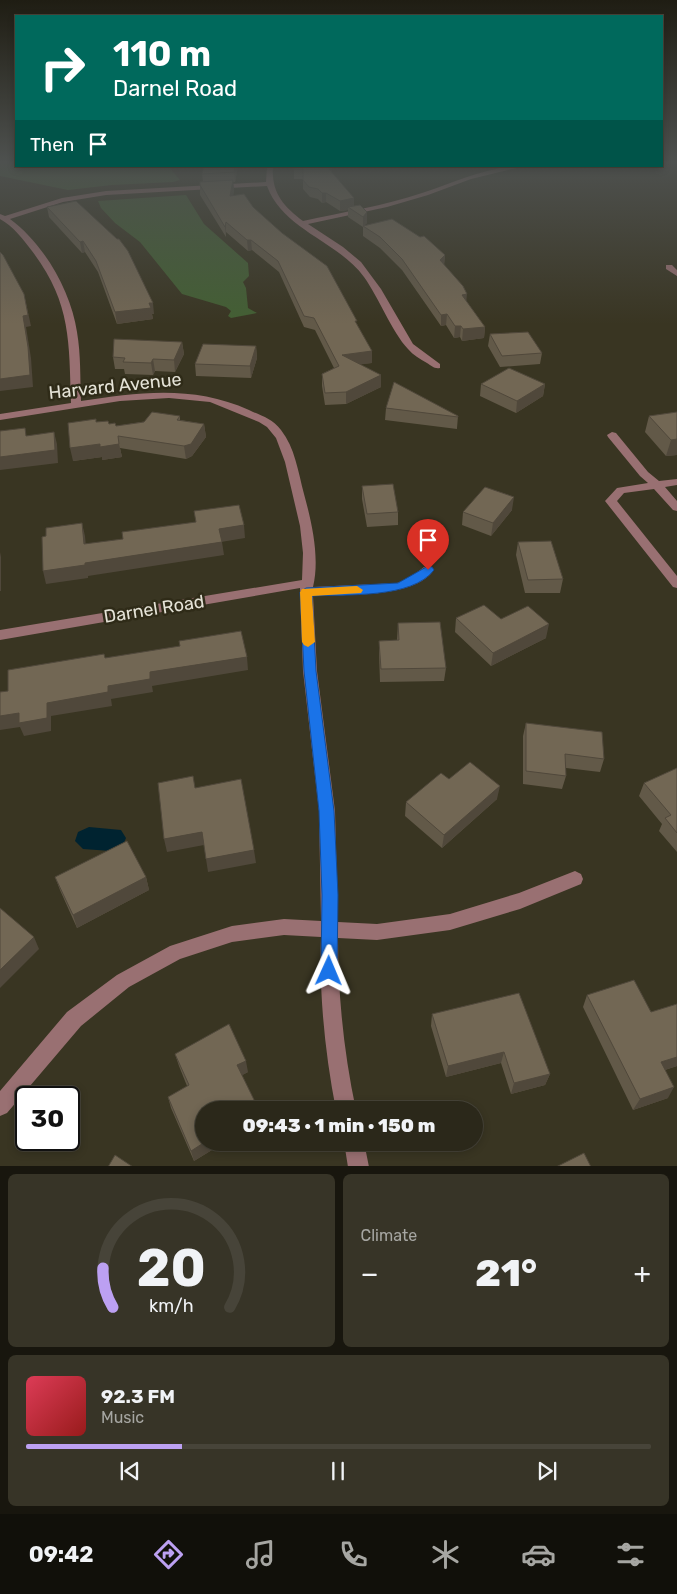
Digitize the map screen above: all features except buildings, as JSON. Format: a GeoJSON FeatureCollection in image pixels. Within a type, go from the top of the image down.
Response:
{"type":"FeatureCollection","features":[{"type":"Feature","properties":{"kind":"street"},"geometry":{"type":"LineString","coordinates":[[293,215],[302,224],[336,245],[357,263],[367,274],[411,347],[437,366]]}},
{"type":"Feature","properties":{"kind":"street"},"geometry":{"type":"LineString","coordinates":[[302,224],[341,215]]}},
{"type":"Feature","properties":{"kind":"street"},"geometry":{"type":"LineString","coordinates":[[3,217],[25,237],[45,263],[67,308],[73,333],[76,406]]}},
{"type":"Feature","properties":{"kind":"street"},"geometry":{"type":"LineString","coordinates":[[669,267],[677,274]]}},
{"type":"Feature","properties":{"kind":"street","name":"Harvard Avenue"},"geometry":{"type":"LineString","coordinates":[[0,417],[155,396],[195,396],[237,408],[269,423],[283,438],[303,508],[307,540],[307,588]]}},
{"type":"Feature","properties":{"kind":"street"},"geometry":{"type":"LineString","coordinates":[[612,435],[644,474],[657,485],[677,508]]}},
{"type":"Feature","properties":{"kind":"street"},"geometry":{"type":"LineString","coordinates":[[677,482],[622,490],[611,501],[677,584]]}},
{"type":"Feature","properties":{"kind":"street","name":"Darnel Road"},"geometry":{"type":"LineString","coordinates":[[0,635],[307,588],[399,587],[415,580],[428,570]]}},
{"type":"Feature","properties":{"kind":"street"},"geometry":{"type":"LineString","coordinates":[[307,588],[310,671],[327,811],[330,895],[329,971],[338,1070],[344,1101]]}},
{"type":"Feature","properties":{"kind":"street"},"geometry":{"type":"LineString","coordinates":[[0,1106],[74,1019],[123,981],[176,952],[232,934],[284,927],[377,932],[450,922],[520,901],[575,879]]}},
{"type":"Feature","properties":{"kind":"street"},"geometry":{"type":"LineString","coordinates":[[356,1151],[359,1166]]}},
{"type":"Feature","properties":{"kind":"green space"},"geometry":{"type":"Polygon","coordinates":[[[108,215],[199,215],[204,224],[248,263],[249,276],[243,282],[246,288],[248,308],[257,313],[231,318],[228,316],[231,311],[226,307],[182,294],[140,242],[108,215]]]}},
{"type":"Feature","properties":{"kind":"water"},"geometry":{"type":"Polygon","coordinates":[[[89,827],[121,830],[126,838],[123,845],[111,851],[83,849],[75,841],[78,832],[89,827]]]}},
{"type":"Feature","properties":{"kind":"slow traffic"},"geometry":{"type":"LineString","coordinates":[[308,642],[306,592],[357,590]]}},
{"type":"Feature","properties":{"kind":"route"},"geometry":{"type":"LineString","coordinates":[[329,971],[330,895],[327,811],[310,671],[306,592],[378,590],[399,587],[415,580],[428,570]]}}]}
